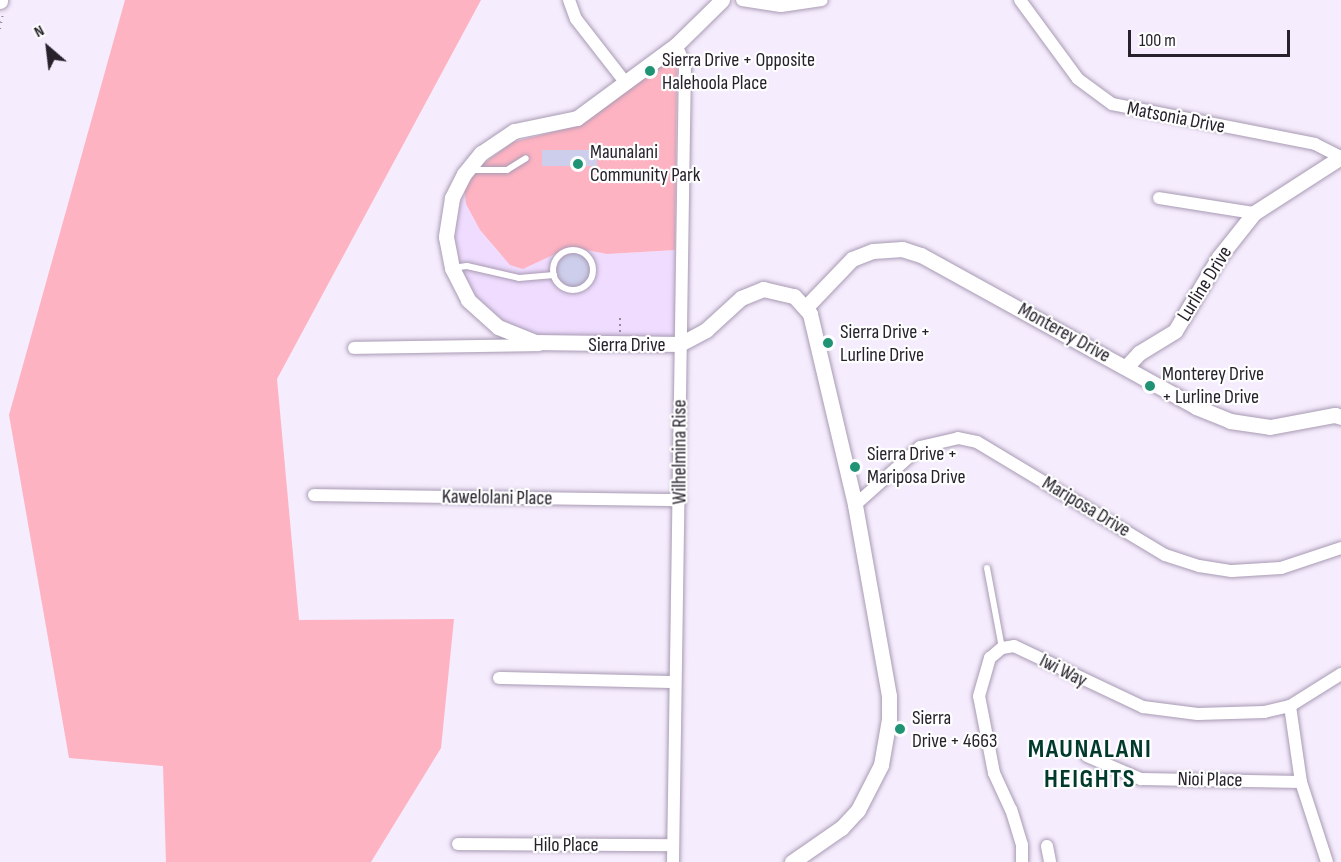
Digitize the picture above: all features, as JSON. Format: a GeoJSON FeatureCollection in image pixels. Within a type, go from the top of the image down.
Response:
{"type":"FeatureCollection","features":[{"type":"Feature","properties":{"kind":"street"},"geometry":{"type":"LineString","coordinates":[[569,0],[576,19],[625,82]]}},
{"type":"Feature","properties":{"kind":"street","name":"Sierra Drive"},"geometry":{"type":"LineString","coordinates":[[722,0],[676,45],[573,120],[539,123],[502,137],[467,170],[452,198],[447,224],[452,268],[468,300],[498,327],[522,339],[562,345],[680,344],[706,330],[741,298],[755,291],[786,292],[806,307]]}},
{"type":"Feature","properties":{"kind":"street"},"geometry":{"type":"LineString","coordinates":[[742,0],[781,6],[822,0]]}},
{"type":"Feature","properties":{"kind":"street","name":"Matsonia Drive"},"geometry":{"type":"LineString","coordinates":[[1020,0],[1078,79],[1112,104],[1316,144],[1341,157]]}},
{"type":"Feature","properties":{"kind":"street","name":"Wilhelmina Rise"},"geometry":{"type":"LineString","coordinates":[[673,862],[685,65],[676,45]]}},
{"type":"Feature","properties":{"kind":"street","name":"Lurline Drive"},"geometry":{"type":"LineString","coordinates":[[1126,367],[1139,353],[1175,331],[1219,257],[1254,213],[1341,157]]}},
{"type":"Feature","properties":{"kind":"street"},"geometry":{"type":"LineString","coordinates":[[1159,198],[1254,213]]}},
{"type":"Feature","properties":{"kind":"street","name":"Monterey Drive"},"geometry":{"type":"LineString","coordinates":[[806,307],[852,259],[873,250],[902,249],[921,255],[1230,422],[1270,427],[1339,412]]}},
{"type":"Feature","properties":{"kind":"street"},"geometry":{"type":"LineString","coordinates":[[792,862],[841,828],[858,810],[878,773],[889,735],[889,696],[855,506],[813,322],[806,307]]}},
{"type":"Feature","properties":{"kind":"street"},"geometry":{"type":"LineString","coordinates":[[354,348],[562,345]]}},
{"type":"Feature","properties":{"kind":"street","name":"Mariposa Drive"},"geometry":{"type":"LineString","coordinates":[[855,506],[920,447],[958,438],[977,442],[1165,555],[1199,566],[1232,571],[1281,568],[1341,548]]}},
{"type":"Feature","properties":{"kind":"street","name":"Kawelolani Place"},"geometry":{"type":"LineString","coordinates":[[314,495],[680,500]]}},
{"type":"Feature","properties":{"kind":"street","name":"Iwi Way"},"geometry":{"type":"LineString","coordinates":[[1002,648],[1014,646],[1143,707],[1198,714],[1264,712],[1290,706],[1341,674]]}},
{"type":"Feature","properties":{"kind":"street"},"geometry":{"type":"LineString","coordinates":[[1002,648],[990,658],[979,696],[994,773],[1019,836],[1022,862]]}},
{"type":"Feature","properties":{"kind":"street"},"geometry":{"type":"LineString","coordinates":[[499,678],[675,682]]}},
{"type":"Feature","properties":{"kind":"street"},"geometry":{"type":"LineString","coordinates":[[1290,706],[1301,782],[1327,862]]}},
{"type":"Feature","properties":{"kind":"street","name":"Nioi Place"},"geometry":{"type":"LineString","coordinates":[[1087,756],[1140,779],[1301,782]]}},
{"type":"Feature","properties":{"kind":"street","name":"Hilo Place"},"geometry":{"type":"LineString","coordinates":[[458,844],[673,845]]}},
{"type":"Feature","properties":{"kind":"street"},"geometry":{"type":"LineString","coordinates":[[1047,846],[1050,862]]}},
{"type":"Feature","properties":{"kind":"lane"},"geometry":{"type":"LineString","coordinates":[[467,170],[507,170],[526,159]]}},
{"type":"Feature","properties":{"kind":"lane"},"geometry":{"type":"LineString","coordinates":[[569,251],[587,256],[593,266],[592,279],[577,290],[560,285],[554,275],[555,262],[569,251]]}},
{"type":"Feature","properties":{"kind":"lane"},"geometry":{"type":"LineString","coordinates":[[452,268],[467,266],[519,278],[554,275]]}},
{"type":"Feature","properties":{"kind":"lane"},"geometry":{"type":"LineString","coordinates":[[987,568],[1002,648]]}},
{"type":"Feature","properties":{"kind":"path"},"geometry":{"type":"LineString","coordinates":[[620,317],[620,323]]}},
{"type":"Feature","properties":{"kind":"shaded area"},"geometry":{"type":"Polygon","coordinates":[[[125,0],[481,0],[277,379],[299,620],[454,619],[441,748],[371,862],[166,862],[163,766],[69,758],[9,415],[125,0]]]}},
{"type":"Feature","properties":{"kind":"shaded area","name":"Maunalani Community Park"},"geometry":{"type":"Polygon","coordinates":[[[671,59],[677,63],[675,250],[607,254],[570,247],[523,269],[510,265],[480,230],[466,204],[464,188],[477,168],[513,142],[580,125],[671,59]]]}},
{"type":"Feature","properties":{"kind":"shaded area"},"geometry":{"type":"Polygon","coordinates":[[[464,188],[466,204],[480,230],[500,254],[523,269],[570,247],[607,254],[675,250],[675,333],[671,338],[538,336],[505,324],[477,301],[459,271],[453,235],[464,188]]]}},
{"type":"Feature","properties":{"kind":"building"},"geometry":{"type":"Polygon","coordinates":[[[542,150],[597,150],[597,166],[542,166],[542,150]]]}},
{"type":"Feature","properties":{"kind":"building"},"geometry":{"type":"Polygon","coordinates":[[[574,253],[586,258],[591,270],[586,282],[574,287],[562,282],[557,270],[562,258],[574,253]]]}},
{"type":"Feature","properties":{"kind":"place","name":"Sierra Drive + Opposite Halehoola Place"},"geometry":{"type":"Point","coordinates":[650,71]}},
{"type":"Feature","properties":{"kind":"place","name":"Maunalani Community Park"},"geometry":{"type":"Point","coordinates":[578,164]}},
{"type":"Feature","properties":{"kind":"place","name":"Sierra Drive + Lurline Drive"},"geometry":{"type":"Point","coordinates":[828,343]}},
{"type":"Feature","properties":{"kind":"place","name":"Monterey Drive + Lurline Drive"},"geometry":{"type":"Point","coordinates":[1150,386]}},
{"type":"Feature","properties":{"kind":"place","name":"Sierra Drive + Mariposa Drive"},"geometry":{"type":"Point","coordinates":[855,467]}},
{"type":"Feature","properties":{"kind":"place","name":"Sierra Drive + 4663"},"geometry":{"type":"Point","coordinates":[900,729]}},
{"type":"Feature","properties":{"kind":"district","name":"MAUNALANI HEIGHTS"},"geometry":{"type":"Point","coordinates":[1090,765]}}]}
